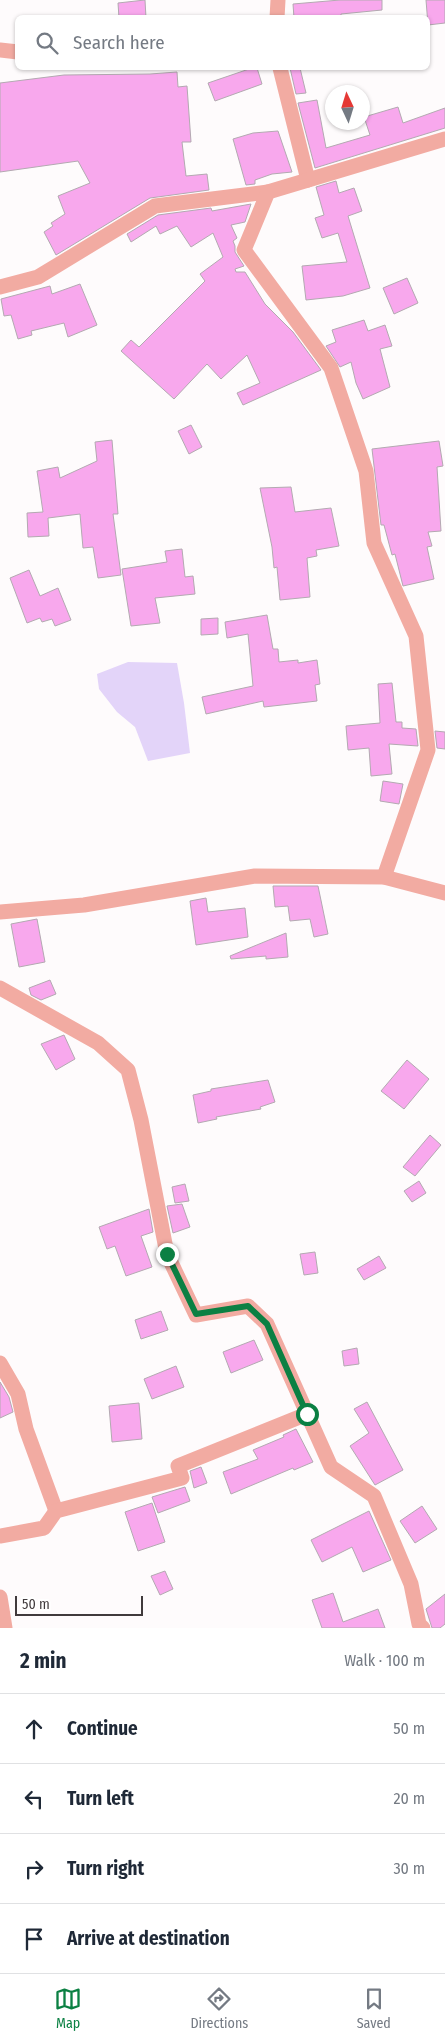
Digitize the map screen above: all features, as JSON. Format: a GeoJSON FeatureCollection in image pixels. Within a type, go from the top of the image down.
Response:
{"type":"FeatureCollection","features":[{"type":"Feature","properties":{"kind":"street"},"geometry":{"type":"LineString","coordinates":[[277,15],[278,0]]}},
{"type":"Feature","properties":{"kind":"street"},"geometry":{"type":"LineString","coordinates":[[0,50],[15,52]]}},
{"type":"Feature","properties":{"kind":"street"},"geometry":{"type":"LineString","coordinates":[[280,70],[308,180]]}},
{"type":"Feature","properties":{"kind":"street"},"geometry":{"type":"LineString","coordinates":[[0,286],[38,277],[155,206],[268,192],[445,139]]}},
{"type":"Feature","properties":{"kind":"street"},"geometry":{"type":"LineString","coordinates":[[268,192],[244,250],[331,368],[366,471],[374,543],[416,636],[428,750],[384,877]]}},
{"type":"Feature","properties":{"kind":"street"},"geometry":{"type":"LineString","coordinates":[[0,912],[84,905],[255,876],[384,877],[445,893]]}},
{"type":"Feature","properties":{"kind":"street"},"geometry":{"type":"LineString","coordinates":[[0,988],[98,1043],[128,1070],[167,1254],[196,1314],[248,1306],[267,1324],[331,1467],[374,1496],[411,1584],[419,1624],[422,1628]]}},
{"type":"Feature","properties":{"kind":"street"},"geometry":{"type":"LineString","coordinates":[[0,1363],[18,1394],[26,1429],[56,1511]]}},
{"type":"Feature","properties":{"kind":"street"},"geometry":{"type":"LineString","coordinates":[[0,1536],[44,1528],[56,1511],[182,1478],[178,1466],[307,1414]]}},
{"type":"Feature","properties":{"kind":"street"},"geometry":{"type":"LineString","coordinates":[[0,1597],[5,1628]]}},
{"type":"Feature","properties":{"kind":"shaded area"},"geometry":{"type":"Polygon","coordinates":[[[128,662],[177,663],[190,753],[148,761],[135,727],[117,712],[99,689],[97,674],[128,662]]]}},
{"type":"Feature","properties":{"kind":"building"},"geometry":{"type":"Polygon","coordinates":[[[145,0],[146,15],[119,15],[118,3],[145,0]]]}},
{"type":"Feature","properties":{"kind":"building"},"geometry":{"type":"Polygon","coordinates":[[[340,0],[382,0],[382,10],[341,15],[294,15],[293,4],[340,0]]]}},
{"type":"Feature","properties":{"kind":"building"},"geometry":{"type":"Polygon","coordinates":[[[426,0],[445,0],[445,23],[430,25],[430,15],[427,15],[426,0]]]}},
{"type":"Feature","properties":{"kind":"building"},"geometry":{"type":"Polygon","coordinates":[[[246,70],[258,70],[262,84],[215,101],[208,83],[246,70]]]}},
{"type":"Feature","properties":{"kind":"building"},"geometry":{"type":"Polygon","coordinates":[[[290,70],[300,70],[306,93],[296,94],[290,70]]]}},
{"type":"Feature","properties":{"kind":"building"},"geometry":{"type":"Polygon","coordinates":[[[177,72],[178,87],[187,86],[191,142],[182,142],[186,176],[207,174],[209,190],[150,198],[56,255],[44,232],[53,226],[51,223],[65,214],[58,196],[90,183],[78,161],[0,172],[0,83],[64,75],[177,72]]]}},
{"type":"Feature","properties":{"kind":"building"},"geometry":{"type":"Polygon","coordinates":[[[317,100],[326,148],[370,135],[368,130],[370,130],[370,115],[398,107],[403,123],[445,108],[445,128],[315,168],[298,103],[317,100]]]}},
{"type":"Feature","properties":{"kind":"building"},"geometry":{"type":"Polygon","coordinates":[[[278,131],[292,172],[272,174],[255,180],[255,184],[246,185],[233,139],[253,133],[278,131]]]}},
{"type":"Feature","properties":{"kind":"building"},"geometry":{"type":"Polygon","coordinates":[[[336,181],[339,193],[354,188],[362,211],[348,216],[370,288],[343,296],[306,300],[302,266],[347,262],[338,233],[322,238],[315,218],[324,215],[316,187],[336,181]]]}},
{"type":"Feature","properties":{"kind":"building"},"geometry":{"type":"Polygon","coordinates":[[[251,204],[245,222],[231,225],[237,238],[233,241],[235,252],[244,266],[235,269],[236,272],[245,272],[265,304],[293,332],[321,370],[243,405],[237,393],[260,383],[247,355],[221,379],[207,364],[174,399],[121,351],[131,340],[139,347],[205,281],[200,274],[223,257],[213,233],[191,247],[177,226],[160,234],[156,226],[131,242],[127,234],[158,215],[211,208],[212,211],[251,204]]]}},
{"type":"Feature","properties":{"kind":"building"},"geometry":{"type":"Polygon","coordinates":[[[407,278],[418,303],[394,314],[383,288],[407,278]]]}},
{"type":"Feature","properties":{"kind":"building"},"geometry":{"type":"Polygon","coordinates":[[[80,284],[97,325],[68,337],[64,323],[31,331],[32,335],[18,339],[11,315],[4,316],[1,299],[50,286],[52,294],[80,284]]]}},
{"type":"Feature","properties":{"kind":"building"},"geometry":{"type":"Polygon","coordinates":[[[364,320],[368,331],[385,325],[392,346],[380,349],[390,387],[363,399],[356,383],[351,362],[340,367],[326,346],[336,342],[332,330],[364,320]]]}},
{"type":"Feature","properties":{"kind":"building"},"geometry":{"type":"Polygon","coordinates":[[[191,425],[202,447],[189,454],[178,431],[191,425]]]}},
{"type":"Feature","properties":{"kind":"building"},"geometry":{"type":"Polygon","coordinates":[[[112,440],[118,514],[113,514],[121,575],[98,578],[93,547],[83,548],[80,514],[48,518],[49,536],[28,537],[27,513],[43,512],[37,471],[58,467],[60,478],[97,461],[95,442],[112,440]]]}},
{"type":"Feature","properties":{"kind":"building"},"geometry":{"type":"Polygon","coordinates":[[[439,441],[443,466],[437,467],[441,531],[428,532],[432,546],[427,547],[434,579],[403,586],[395,554],[392,555],[384,525],[381,525],[372,449],[439,441]]]}},
{"type":"Feature","properties":{"kind":"building"},"geometry":{"type":"Polygon","coordinates":[[[291,487],[295,512],[331,508],[339,546],[316,550],[317,556],[307,558],[310,597],[280,600],[277,567],[274,568],[272,547],[260,488],[291,487]]]}},
{"type":"Feature","properties":{"kind":"building"},"geometry":{"type":"Polygon","coordinates":[[[182,549],[185,577],[193,576],[195,594],[155,598],[160,623],[131,626],[122,569],[167,562],[165,551],[182,549]]]}},
{"type":"Feature","properties":{"kind":"building"},"geometry":{"type":"Polygon","coordinates":[[[29,570],[40,596],[58,588],[71,620],[55,626],[52,619],[42,622],[40,618],[27,623],[10,578],[29,570]]]}},
{"type":"Feature","properties":{"kind":"building"},"geometry":{"type":"Polygon","coordinates":[[[267,615],[273,649],[278,649],[279,662],[298,660],[298,663],[317,660],[320,684],[315,685],[317,701],[264,707],[263,701],[206,714],[202,697],[253,686],[248,634],[227,638],[225,622],[267,615]]]}},
{"type":"Feature","properties":{"kind":"building"},"geometry":{"type":"Polygon","coordinates":[[[218,618],[218,634],[201,635],[201,619],[218,618]]]}},
{"type":"Feature","properties":{"kind":"building"},"geometry":{"type":"Polygon","coordinates":[[[392,683],[396,722],[402,722],[402,728],[416,729],[418,746],[389,744],[392,774],[371,776],[369,748],[348,750],[346,726],[380,723],[378,684],[392,683]]]}},
{"type":"Feature","properties":{"kind":"building"},"geometry":{"type":"Polygon","coordinates":[[[435,731],[445,732],[445,749],[437,748],[435,731]]]}},
{"type":"Feature","properties":{"kind":"building"},"geometry":{"type":"Polygon","coordinates":[[[383,781],[403,784],[399,804],[380,801],[383,781]]]}},
{"type":"Feature","properties":{"kind":"building"},"geometry":{"type":"Polygon","coordinates":[[[273,886],[318,886],[328,934],[314,937],[310,919],[290,921],[288,906],[275,907],[273,886]]]}},
{"type":"Feature","properties":{"kind":"building"},"geometry":{"type":"Polygon","coordinates":[[[206,898],[208,912],[245,908],[248,937],[196,945],[190,901],[206,898]]]}},
{"type":"Feature","properties":{"kind":"building"},"geometry":{"type":"Polygon","coordinates":[[[37,919],[45,962],[19,967],[11,924],[37,919]]]}},
{"type":"Feature","properties":{"kind":"building"},"geometry":{"type":"Polygon","coordinates":[[[286,933],[288,957],[266,959],[266,956],[231,959],[230,956],[286,933]]]}},
{"type":"Feature","properties":{"kind":"building"},"geometry":{"type":"Polygon","coordinates":[[[50,980],[56,994],[41,1000],[31,995],[29,988],[50,980]]]}},
{"type":"Feature","properties":{"kind":"building"},"geometry":{"type":"Polygon","coordinates":[[[64,1035],[75,1059],[56,1070],[41,1044],[64,1035]]]}},
{"type":"Feature","properties":{"kind":"building"},"geometry":{"type":"Polygon","coordinates":[[[407,1060],[429,1079],[404,1109],[381,1091],[407,1060]]]}},
{"type":"Feature","properties":{"kind":"building"},"geometry":{"type":"Polygon","coordinates":[[[268,1080],[275,1102],[260,1107],[261,1109],[216,1117],[217,1119],[198,1123],[193,1095],[211,1091],[211,1089],[268,1080]]]}},
{"type":"Feature","properties":{"kind":"building"},"geometry":{"type":"Polygon","coordinates":[[[430,1135],[441,1145],[415,1176],[403,1167],[430,1135]]]}},
{"type":"Feature","properties":{"kind":"building"},"geometry":{"type":"Polygon","coordinates":[[[419,1181],[426,1193],[412,1202],[404,1191],[419,1181]]]}},
{"type":"Feature","properties":{"kind":"building"},"geometry":{"type":"Polygon","coordinates":[[[185,1184],[189,1201],[175,1203],[172,1187],[185,1184]]]}},
{"type":"Feature","properties":{"kind":"building"},"geometry":{"type":"Polygon","coordinates":[[[182,1204],[190,1227],[173,1233],[167,1206],[182,1204]]]}},
{"type":"Feature","properties":{"kind":"building"},"geometry":{"type":"Polygon","coordinates":[[[149,1209],[153,1232],[141,1236],[152,1267],[126,1276],[115,1246],[107,1249],[99,1227],[149,1209]]]}},
{"type":"Feature","properties":{"kind":"building"},"geometry":{"type":"Polygon","coordinates":[[[315,1252],[318,1273],[304,1275],[300,1254],[315,1252]]]}},
{"type":"Feature","properties":{"kind":"building"},"geometry":{"type":"Polygon","coordinates":[[[379,1256],[386,1268],[364,1280],[357,1269],[379,1256]]]}},
{"type":"Feature","properties":{"kind":"building"},"geometry":{"type":"Polygon","coordinates":[[[161,1311],[168,1330],[141,1339],[135,1320],[161,1311]]]}},
{"type":"Feature","properties":{"kind":"building"},"geometry":{"type":"Polygon","coordinates":[[[254,1340],[263,1360],[231,1373],[223,1352],[254,1340]]]}},
{"type":"Feature","properties":{"kind":"building"},"geometry":{"type":"Polygon","coordinates":[[[357,1348],[359,1364],[344,1366],[342,1351],[357,1348]]]}},
{"type":"Feature","properties":{"kind":"building"},"geometry":{"type":"Polygon","coordinates":[[[176,1366],[184,1387],[152,1399],[144,1379],[176,1366]]]}},
{"type":"Feature","properties":{"kind":"building"},"geometry":{"type":"Polygon","coordinates":[[[0,1382],[9,1397],[13,1412],[0,1418],[0,1382]]]}},
{"type":"Feature","properties":{"kind":"building"},"geometry":{"type":"Polygon","coordinates":[[[367,1402],[403,1470],[375,1485],[350,1446],[369,1433],[354,1409],[367,1402]]]}},
{"type":"Feature","properties":{"kind":"building"},"geometry":{"type":"Polygon","coordinates":[[[139,1403],[142,1439],[112,1442],[109,1406],[139,1403]]]}},
{"type":"Feature","properties":{"kind":"building"},"geometry":{"type":"Polygon","coordinates":[[[296,1429],[313,1462],[294,1470],[293,1468],[231,1494],[223,1472],[258,1459],[253,1450],[284,1437],[283,1435],[296,1429]]]}},
{"type":"Feature","properties":{"kind":"building"},"geometry":{"type":"Polygon","coordinates":[[[201,1467],[207,1483],[194,1488],[190,1471],[201,1467]]]}},
{"type":"Feature","properties":{"kind":"building"},"geometry":{"type":"Polygon","coordinates":[[[185,1487],[190,1501],[158,1513],[152,1497],[185,1487]]]}},
{"type":"Feature","properties":{"kind":"building"},"geometry":{"type":"Polygon","coordinates":[[[152,1503],[165,1542],[138,1551],[125,1512],[152,1503]]]}},
{"type":"Feature","properties":{"kind":"building"},"geometry":{"type":"Polygon","coordinates":[[[422,1506],[437,1529],[415,1543],[400,1521],[422,1506]]]}},
{"type":"Feature","properties":{"kind":"building"},"geometry":{"type":"Polygon","coordinates":[[[369,1511],[391,1560],[363,1572],[352,1547],[322,1562],[311,1540],[369,1511]]]}},
{"type":"Feature","properties":{"kind":"building"},"geometry":{"type":"Polygon","coordinates":[[[165,1571],[173,1589],[160,1595],[151,1576],[165,1571]]]}},
{"type":"Feature","properties":{"kind":"building"},"geometry":{"type":"Polygon","coordinates":[[[333,1593],[343,1622],[378,1609],[385,1628],[322,1628],[312,1600],[333,1593]]]}},
{"type":"Feature","properties":{"kind":"building"},"geometry":{"type":"Polygon","coordinates":[[[445,1594],[445,1624],[440,1628],[432,1628],[426,1609],[445,1594]]]}},
{"type":"Feature","properties":{"kind":"route"},"geometry":{"type":"LineString","coordinates":[[167,1254],[196,1314],[248,1306],[267,1324],[307,1414]]}}]}
